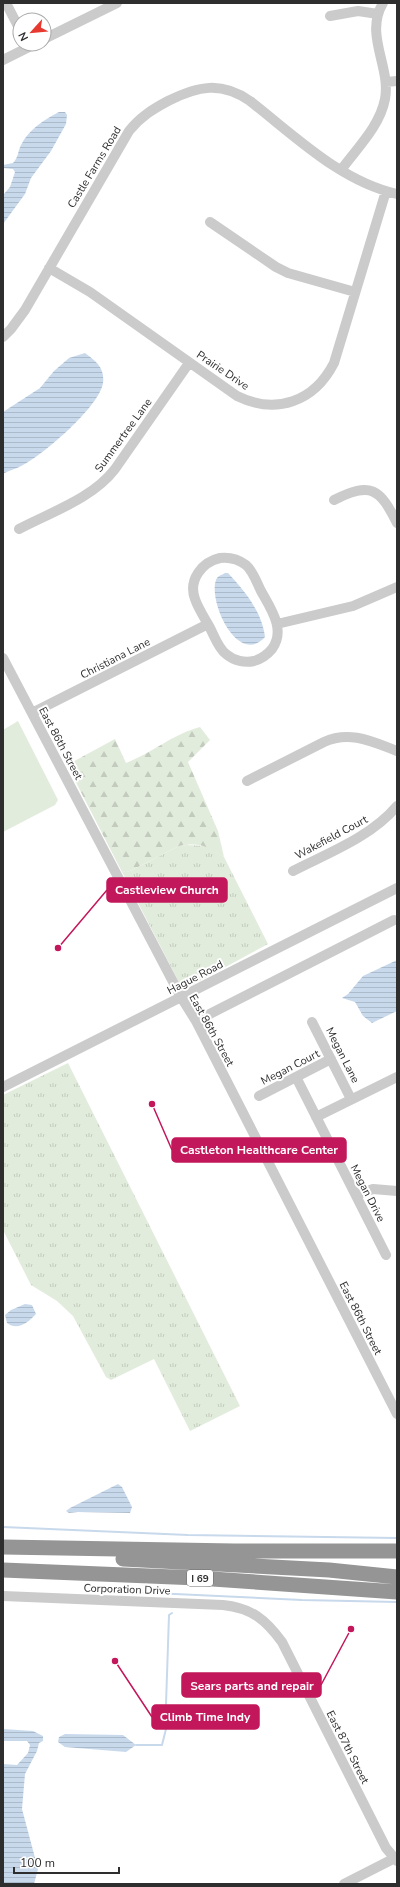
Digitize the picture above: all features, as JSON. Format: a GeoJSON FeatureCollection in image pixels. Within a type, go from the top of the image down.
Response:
{"type":"FeatureCollection","features":[{"type":"Feature","properties":{"kind":"highway"},"geometry":{"type":"LineString","coordinates":[[5,1547],[397,1551]]}},
{"type":"Feature","properties":{"kind":"highway"},"geometry":{"type":"LineString","coordinates":[[5,1547],[114,1558],[329,1570],[397,1577]]}},
{"type":"Feature","properties":{"kind":"highway","name":"I 69"},"geometry":{"type":"LineString","coordinates":[[3,1570],[198,1578],[397,1592]]}},
{"type":"Feature","properties":{"kind":"street"},"geometry":{"type":"LineString","coordinates":[[6,3],[12,15]]}},
{"type":"Feature","properties":{"kind":"street"},"geometry":{"type":"LineString","coordinates":[[52,35],[116,3]]}},
{"type":"Feature","properties":{"kind":"street"},"geometry":{"type":"LineString","coordinates":[[341,170],[377,121],[385,98],[386,82],[375,32],[378,14],[383,3]]}},
{"type":"Feature","properties":{"kind":"street"},"geometry":{"type":"LineString","coordinates":[[330,16],[358,11],[378,14]]}},
{"type":"Feature","properties":{"kind":"street"},"geometry":{"type":"LineString","coordinates":[[3,60],[17,52]]}},
{"type":"Feature","properties":{"kind":"street"},"geometry":{"type":"LineString","coordinates":[[386,82],[397,81]]}},
{"type":"Feature","properties":{"kind":"street","name":"Castle Farms Road"},"geometry":{"type":"LineString","coordinates":[[3,337],[20,319],[129,131],[140,119],[154,109],[190,91],[217,88],[242,96],[341,170],[364,183],[397,194]]}},
{"type":"Feature","properties":{"kind":"street","name":"Prairie Drive"},"geometry":{"type":"LineString","coordinates":[[49,268],[90,292],[189,363],[245,400],[270,405],[286,403],[298,399],[317,387],[329,372],[335,360],[386,191]]}},
{"type":"Feature","properties":{"kind":"street"},"geometry":{"type":"LineString","coordinates":[[210,222],[276,267],[288,273],[355,292]]}},
{"type":"Feature","properties":{"kind":"street","name":"Summertree Lane"},"geometry":{"type":"LineString","coordinates":[[19,529],[84,496],[104,481],[115,469],[189,363]]}},
{"type":"Feature","properties":{"kind":"street"},"geometry":{"type":"LineString","coordinates":[[334,500],[355,490],[371,491],[384,500],[397,523]]}},
{"type":"Feature","properties":{"kind":"street"},"geometry":{"type":"LineString","coordinates":[[223,558],[236,560],[247,566],[266,600],[277,624],[277,638],[270,652],[259,659],[246,662],[237,661],[226,654],[220,647],[195,600],[193,587],[196,577],[203,567],[211,561],[223,558]]}},
{"type":"Feature","properties":{"kind":"street"},"geometry":{"type":"LineString","coordinates":[[277,624],[353,606],[397,587]]}},
{"type":"Feature","properties":{"kind":"street","name":"Christiana Lane"},"geometry":{"type":"LineString","coordinates":[[32,713],[208,624]]}},
{"type":"Feature","properties":{"kind":"street","name":"East 86th Street"},"geometry":{"type":"LineString","coordinates":[[3,660],[181,997],[196,1021],[397,1414]]}},
{"type":"Feature","properties":{"kind":"street"},"geometry":{"type":"LineString","coordinates":[[247,781],[324,742],[346,736],[363,738],[397,751]]}},
{"type":"Feature","properties":{"kind":"street","name":"Wakefield Court"},"geometry":{"type":"LineString","coordinates":[[293,871],[368,832],[386,818],[397,806]]}},
{"type":"Feature","properties":{"kind":"street","name":"Hague Road"},"geometry":{"type":"LineString","coordinates":[[3,1087],[396,889]]}},
{"type":"Feature","properties":{"kind":"street"},"geometry":{"type":"LineString","coordinates":[[196,1021],[394,920]]}},
{"type":"Feature","properties":{"kind":"street","name":"Megan Lane"},"geometry":{"type":"LineString","coordinates":[[312,1022],[351,1099]]}},
{"type":"Feature","properties":{"kind":"street","name":"Megan Court"},"geometry":{"type":"LineString","coordinates":[[259,1096],[331,1059]]}},
{"type":"Feature","properties":{"kind":"street"},"geometry":{"type":"LineString","coordinates":[[316,1117],[397,1076]]}},
{"type":"Feature","properties":{"kind":"street","name":"Megan Drive"},"geometry":{"type":"LineString","coordinates":[[296,1077],[386,1255]]}},
{"type":"Feature","properties":{"kind":"street"},"geometry":{"type":"LineString","coordinates":[[356,1195],[373,1189],[397,1191]]}},
{"type":"Feature","properties":{"kind":"street","name":"Corporation Drive"},"geometry":{"type":"LineString","coordinates":[[3,1596],[223,1605],[249,1611]]}},
{"type":"Feature","properties":{"kind":"street","name":"East 87th Street"},"geometry":{"type":"LineString","coordinates":[[249,1611],[264,1620],[282,1642],[386,1848],[396,1859]]}},
{"type":"Feature","properties":{"kind":"street"},"geometry":{"type":"LineString","coordinates":[[344,1884],[396,1859]]}},
{"type":"Feature","properties":{"kind":"green space"},"geometry":{"type":"Polygon","coordinates":[[[18,721],[58,800],[55,805],[3,832],[3,730],[18,721]]]}},
{"type":"Feature","properties":{"kind":"green space"},"geometry":{"type":"Polygon","coordinates":[[[200,727],[210,740],[188,762],[218,831],[224,857],[213,850],[192,844],[179,846],[130,871],[122,872],[67,765],[115,739],[126,763],[181,734],[200,727]]]}},
{"type":"Feature","properties":{"kind":"green space"},"geometry":{"type":"Polygon","coordinates":[[[179,846],[209,846],[224,857],[268,944],[183,990],[122,872],[130,871],[179,846]]]}},
{"type":"Feature","properties":{"kind":"green space"},"geometry":{"type":"Polygon","coordinates":[[[68,1063],[240,1406],[190,1431],[154,1359],[111,1380],[106,1377],[73,1316],[57,1301],[31,1285],[3,1230],[3,1095],[68,1063]]]}},
{"type":"Feature","properties":{"kind":"water"},"geometry":{"type":"Polygon","coordinates":[[[59,112],[65,112],[67,115],[66,124],[51,151],[31,178],[25,194],[3,224],[3,195],[10,187],[15,172],[13,169],[3,168],[3,165],[13,163],[24,139],[28,134],[42,122],[59,112]]]}},
{"type":"Feature","properties":{"kind":"water"},"geometry":{"type":"Polygon","coordinates":[[[85,353],[99,365],[103,373],[103,383],[100,393],[82,416],[56,441],[32,460],[3,474],[3,412],[40,388],[54,371],[69,358],[85,353]]]}},
{"type":"Feature","properties":{"kind":"water"},"geometry":{"type":"Polygon","coordinates":[[[225,573],[228,573],[241,587],[252,602],[260,619],[265,637],[255,644],[245,644],[236,638],[227,628],[221,616],[216,602],[215,590],[216,580],[225,573]]]}},
{"type":"Feature","properties":{"kind":"water"},"geometry":{"type":"Polygon","coordinates":[[[397,960],[397,1011],[372,1023],[363,1016],[355,1002],[342,998],[348,994],[363,976],[397,960]]]}},
{"type":"Feature","properties":{"kind":"water"},"geometry":{"type":"Polygon","coordinates":[[[25,1304],[32,1305],[36,1314],[22,1325],[15,1326],[7,1323],[5,1315],[11,1310],[25,1304]]]}},
{"type":"Feature","properties":{"kind":"water"},"geometry":{"type":"Polygon","coordinates":[[[118,1484],[122,1487],[132,1507],[130,1513],[69,1513],[66,1511],[70,1508],[118,1484]]]}},
{"type":"Feature","properties":{"kind":"water"},"geometry":{"type":"Polygon","coordinates":[[[3,1729],[33,1731],[43,1736],[43,1741],[39,1743],[37,1751],[25,1774],[22,1809],[38,1869],[34,1884],[3,1884],[3,1764],[17,1765],[28,1753],[30,1745],[27,1741],[3,1741],[3,1729]]]}},
{"type":"Feature","properties":{"kind":"water"},"geometry":{"type":"Polygon","coordinates":[[[65,1734],[123,1735],[136,1745],[126,1752],[65,1747],[58,1742],[59,1737],[65,1734]]]}},
{"type":"Feature","properties":{"kind":"waterway"},"geometry":{"type":"LineString","coordinates":[[3,1527],[188,1535],[397,1538]]}},
{"type":"Feature","properties":{"kind":"waterway"},"geometry":{"type":"LineString","coordinates":[[110,1591],[302,1600],[397,1602]]}},
{"type":"Feature","properties":{"kind":"waterway"},"geometry":{"type":"LineString","coordinates":[[166,1704],[169,1615],[172,1613]]}},
{"type":"Feature","properties":{"kind":"waterway"},"geometry":{"type":"LineString","coordinates":[[136,1745],[162,1745],[166,1729]]}},
{"type":"Feature","properties":{"kind":"place","name":"Castleview Church"},"geometry":{"type":"Point","coordinates":[58,948]}},
{"type":"Feature","properties":{"kind":"place","name":"Castleton Healthcare Center"},"geometry":{"type":"Point","coordinates":[152,1104]}},
{"type":"Feature","properties":{"kind":"place","name":"Sears parts and repair"},"geometry":{"type":"Point","coordinates":[351,1629]}},
{"type":"Feature","properties":{"kind":"place","name":"Climb Time Indy"},"geometry":{"type":"Point","coordinates":[115,1661]}}]}
